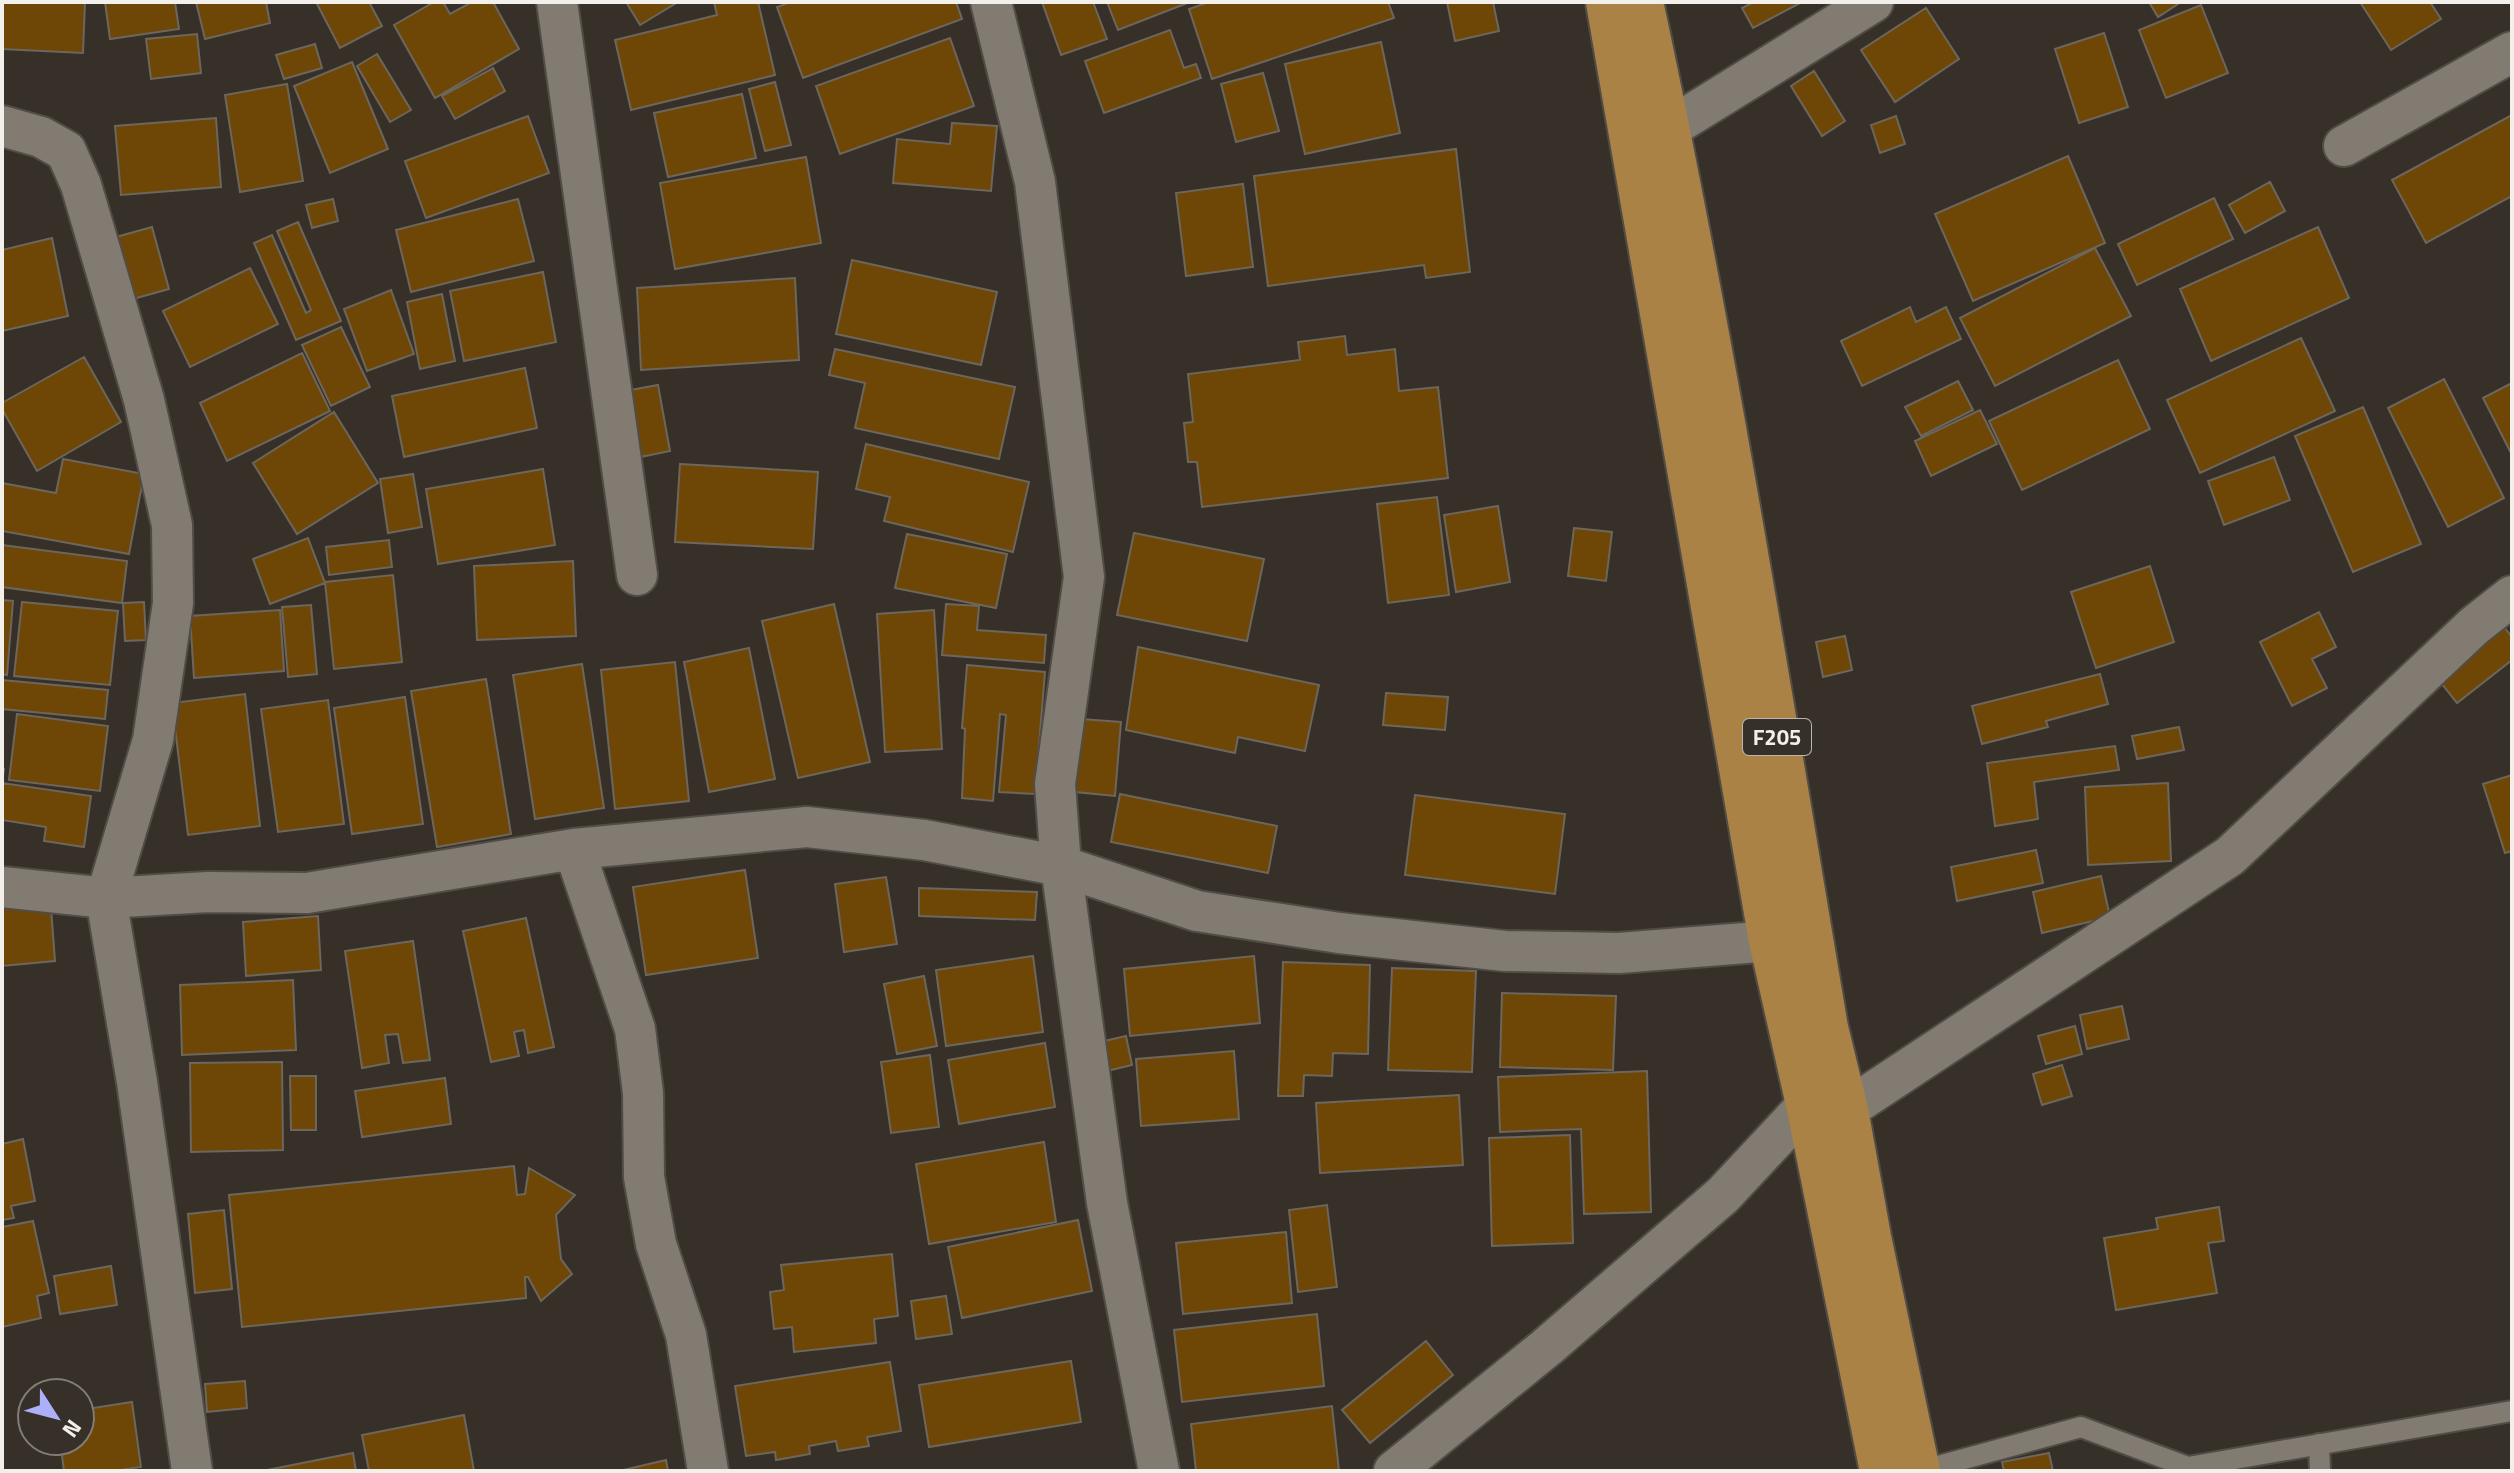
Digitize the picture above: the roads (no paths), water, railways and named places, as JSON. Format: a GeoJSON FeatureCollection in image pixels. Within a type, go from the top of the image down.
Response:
{"type":"FeatureCollection","features":[{"type":"Feature","properties":{"kind":"main road","name":"F205"},"geometry":{"type":"LineString","coordinates":[[1608,2],[1771,941],[1869,1237],[1919,1471]]}},
{"type":"Feature","properties":{"kind":"main road","name":"F205"},"geometry":{"type":"LineString","coordinates":[[1641,2],[1726,434],[1826,1028],[1827,1107],[1882,1471]]}},
{"type":"Feature","properties":{"kind":"street"},"geometry":{"type":"LineString","coordinates":[[557,2],[637,575]]}},
{"type":"Feature","properties":{"kind":"street"},"geometry":{"type":"LineString","coordinates":[[991,2],[1035,182],[1084,577],[1055,784],[1061,866],[1107,1203],[1159,1471]]}},
{"type":"Feature","properties":{"kind":"street"},"geometry":{"type":"LineString","coordinates":[[1668,129],[1873,2]]}},
{"type":"Feature","properties":{"kind":"street"},"geometry":{"type":"LineString","coordinates":[[2344,146],[2512,52]]}},
{"type":"Feature","properties":{"kind":"street"},"geometry":{"type":"LineString","coordinates":[[2,126],[41,137],[66,151],[81,185],[144,400],[172,525],[173,603],[153,740],[106,898],[137,1082],[192,1471]]}},
{"type":"Feature","properties":{"kind":"street"},"geometry":{"type":"LineString","coordinates":[[1394,1471],[1547,1347],[1827,1107],[2230,856],[2474,626],[2512,596]]}},
{"type":"Feature","properties":{"kind":"street"},"geometry":{"type":"LineString","coordinates":[[2,887],[106,898],[208,892],[307,893],[574,849],[807,827],[924,840],[1061,866],[1197,911],[1339,933],[1505,951],[1619,953],[1771,941]]}},
{"type":"Feature","properties":{"kind":"street"},"geometry":{"type":"LineString","coordinates":[[574,849],[635,1029],[643,1093],[644,1177],[656,1244],[686,1335],[708,1471]]}},
{"type":"Feature","properties":{"kind":"lane"},"geometry":{"type":"LineString","coordinates":[[1919,1471],[2081,1427],[2186,1469],[2512,1411]]}},
{"type":"Feature","properties":{"kind":"lane"},"geometry":{"type":"LineString","coordinates":[[2319,1444],[2320,1471]]}}]}
